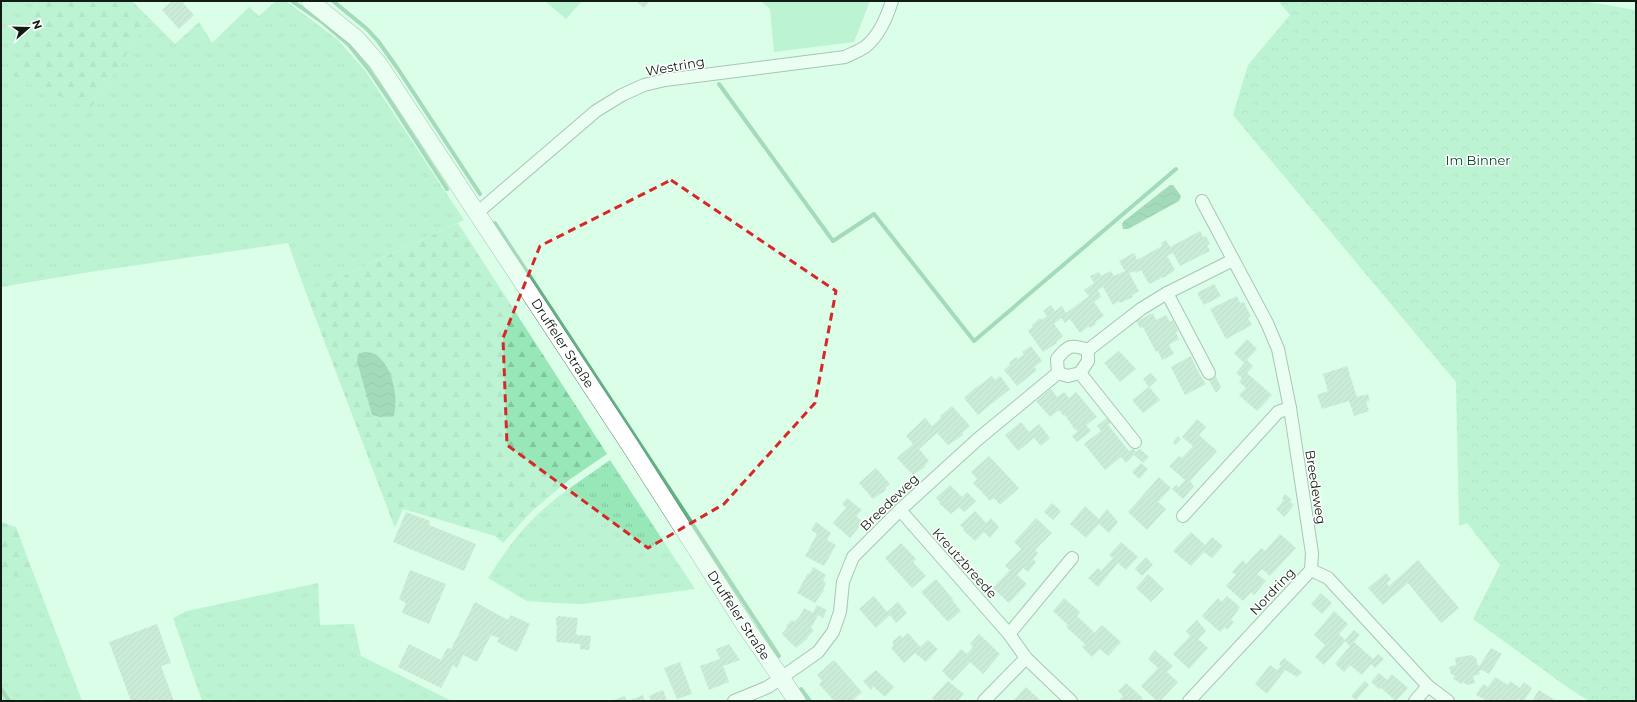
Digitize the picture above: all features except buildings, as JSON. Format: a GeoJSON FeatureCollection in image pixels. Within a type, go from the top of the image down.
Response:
{"type":"FeatureCollection","features":[{"type":"Feature","properties":{"kind":"street","name":"Druffeler Straße"},"geometry":{"type":"LineString","coordinates":[[310,1],[356,38],[378,63],[633,451],[746,627],[797,701]]}},
{"type":"Feature","properties":{"kind":"street","name":"Westring"},"geometry":{"type":"LineString","coordinates":[[477,214],[596,111],[622,94],[644,85],[665,80],[845,57],[865,47],[877,33],[888,14],[892,1]]}},
{"type":"Feature","properties":{"kind":"street","name":"Breedeweg"},"geometry":{"type":"LineString","coordinates":[[1202,201],[1267,323],[1278,349],[1290,408],[1312,552],[1310,570]]}},
{"type":"Feature","properties":{"kind":"street"},"geometry":{"type":"LineString","coordinates":[[1088,350],[1141,309],[1167,293],[1233,260]]}},
{"type":"Feature","properties":{"kind":"street"},"geometry":{"type":"LineString","coordinates":[[1167,293],[1209,373]]}},
{"type":"Feature","properties":{"kind":"street"},"geometry":{"type":"LineString","coordinates":[[1075,346],[1088,350],[1088,361],[1080,373],[1068,376],[1058,373],[1057,359],[1065,349],[1075,346]]}},
{"type":"Feature","properties":{"kind":"street","name":"Breedeweg"},"geometry":{"type":"LineString","coordinates":[[734,701],[768,687],[818,652],[833,632],[840,612],[843,582],[853,557],[900,510],[978,439],[1058,373]]}},
{"type":"Feature","properties":{"kind":"street"},"geometry":{"type":"LineString","coordinates":[[1080,373],[1135,442]]}},
{"type":"Feature","properties":{"kind":"street"},"geometry":{"type":"LineString","coordinates":[[1182,516],[1278,412],[1290,408]]}},
{"type":"Feature","properties":{"kind":"street","name":"Kreutzbreede"},"geometry":{"type":"LineString","coordinates":[[900,510],[1009,634],[1026,658],[1071,701]]}},
{"type":"Feature","properties":{"kind":"street"},"geometry":{"type":"LineString","coordinates":[[1009,634],[1072,558]]}},
{"type":"Feature","properties":{"kind":"street","name":"Nordring"},"geometry":{"type":"LineString","coordinates":[[1189,701],[1310,570],[1328,578],[1428,686],[1448,701]]}},
{"type":"Feature","properties":{"kind":"street"},"geometry":{"type":"LineString","coordinates":[[984,701],[1026,658]]}},
{"type":"Feature","properties":{"kind":"street"},"geometry":{"type":"LineString","coordinates":[[1415,701],[1428,686]]}},
{"type":"Feature","properties":{"kind":"highlighted area"},"geometry":{"type":"Polygon","coordinates":[[[671,180],[836,291],[815,403],[724,504],[648,548],[507,445],[503,338],[540,246],[671,180]]]}},
{"type":"Feature","properties":{"kind":"green space"},"geometry":{"type":"Polygon","coordinates":[[[1,1],[38,1],[15,77],[90,108],[150,19],[175,44],[199,22],[212,43],[249,7],[259,16],[276,1],[286,1],[337,39],[366,72],[464,220],[306,293],[288,243],[90,272],[1,287],[1,1]]]}},
{"type":"Feature","properties":{"kind":"green space"},"geometry":{"type":"Polygon","coordinates":[[[38,1],[132,1],[150,19],[90,109],[14,77],[38,1]]]}},
{"type":"Feature","properties":{"kind":"green space"},"geometry":{"type":"Polygon","coordinates":[[[545,1],[582,1],[566,19],[545,1]]]}},
{"type":"Feature","properties":{"kind":"green space"},"geometry":{"type":"Polygon","coordinates":[[[761,1],[870,1],[854,42],[774,52],[770,9],[761,1]]]}},
{"type":"Feature","properties":{"kind":"green space","name":"Im Binner"},"geometry":{"type":"Polygon","coordinates":[[[1278,1],[1583,1],[1636,10],[1636,701],[1589,701],[1473,619],[1500,565],[1467,523],[1459,526],[1456,382],[1233,115],[1248,65],[1290,15],[1278,1]]]}},
{"type":"Feature","properties":{"kind":"green space"},"geometry":{"type":"Polygon","coordinates":[[[458,223],[607,454],[569,480],[531,512],[503,543],[495,536],[403,509],[395,528],[306,293],[458,223]]]}},
{"type":"Feature","properties":{"kind":"green space"},"geometry":{"type":"Polygon","coordinates":[[[610,460],[695,589],[583,604],[556,603],[527,601],[488,578],[515,539],[535,517],[562,494],[610,460]]]}},
{"type":"Feature","properties":{"kind":"green space"},"geometry":{"type":"Polygon","coordinates":[[[1,522],[16,527],[31,567],[26,574],[1,579],[1,522]]]}},
{"type":"Feature","properties":{"kind":"green space"},"geometry":{"type":"Polygon","coordinates":[[[31,567],[82,701],[1,701],[1,579],[25,574],[31,567]]]}},
{"type":"Feature","properties":{"kind":"green space"},"geometry":{"type":"Polygon","coordinates":[[[318,583],[320,625],[354,624],[361,656],[452,701],[202,701],[173,618],[187,611],[318,583]]]}},
{"type":"Feature","properties":{"kind":"water"},"geometry":{"type":"Polygon","coordinates":[[[1170,185],[1173,185],[1181,196],[1179,201],[1128,229],[1123,229],[1122,224],[1124,221],[1170,185]]]}},
{"type":"Feature","properties":{"kind":"water"},"geometry":{"type":"Polygon","coordinates":[[[364,352],[371,353],[382,360],[390,373],[395,397],[394,416],[380,417],[372,415],[357,361],[358,354],[364,352]]]}},
{"type":"Feature","properties":{"kind":"waterway"},"geometry":{"type":"LineString","coordinates":[[292,1],[321,21],[349,45],[369,70],[447,189]]}},
{"type":"Feature","properties":{"kind":"waterway"},"geometry":{"type":"LineString","coordinates":[[333,1],[367,29],[378,41],[480,194]]}},
{"type":"Feature","properties":{"kind":"waterway"},"geometry":{"type":"LineString","coordinates":[[719,84],[833,241],[874,214],[974,341],[1176,169]]}},
{"type":"Feature","properties":{"kind":"waterway"},"geometry":{"type":"LineString","coordinates":[[495,223],[779,656]]}},
{"type":"Feature","properties":{"kind":"waterway"},"geometry":{"type":"LineString","coordinates":[[1,689],[9,701]]}},
{"type":"Feature","properties":{"kind":"waterway"},"geometry":{"type":"LineString","coordinates":[[801,689],[810,701]]}}]}
